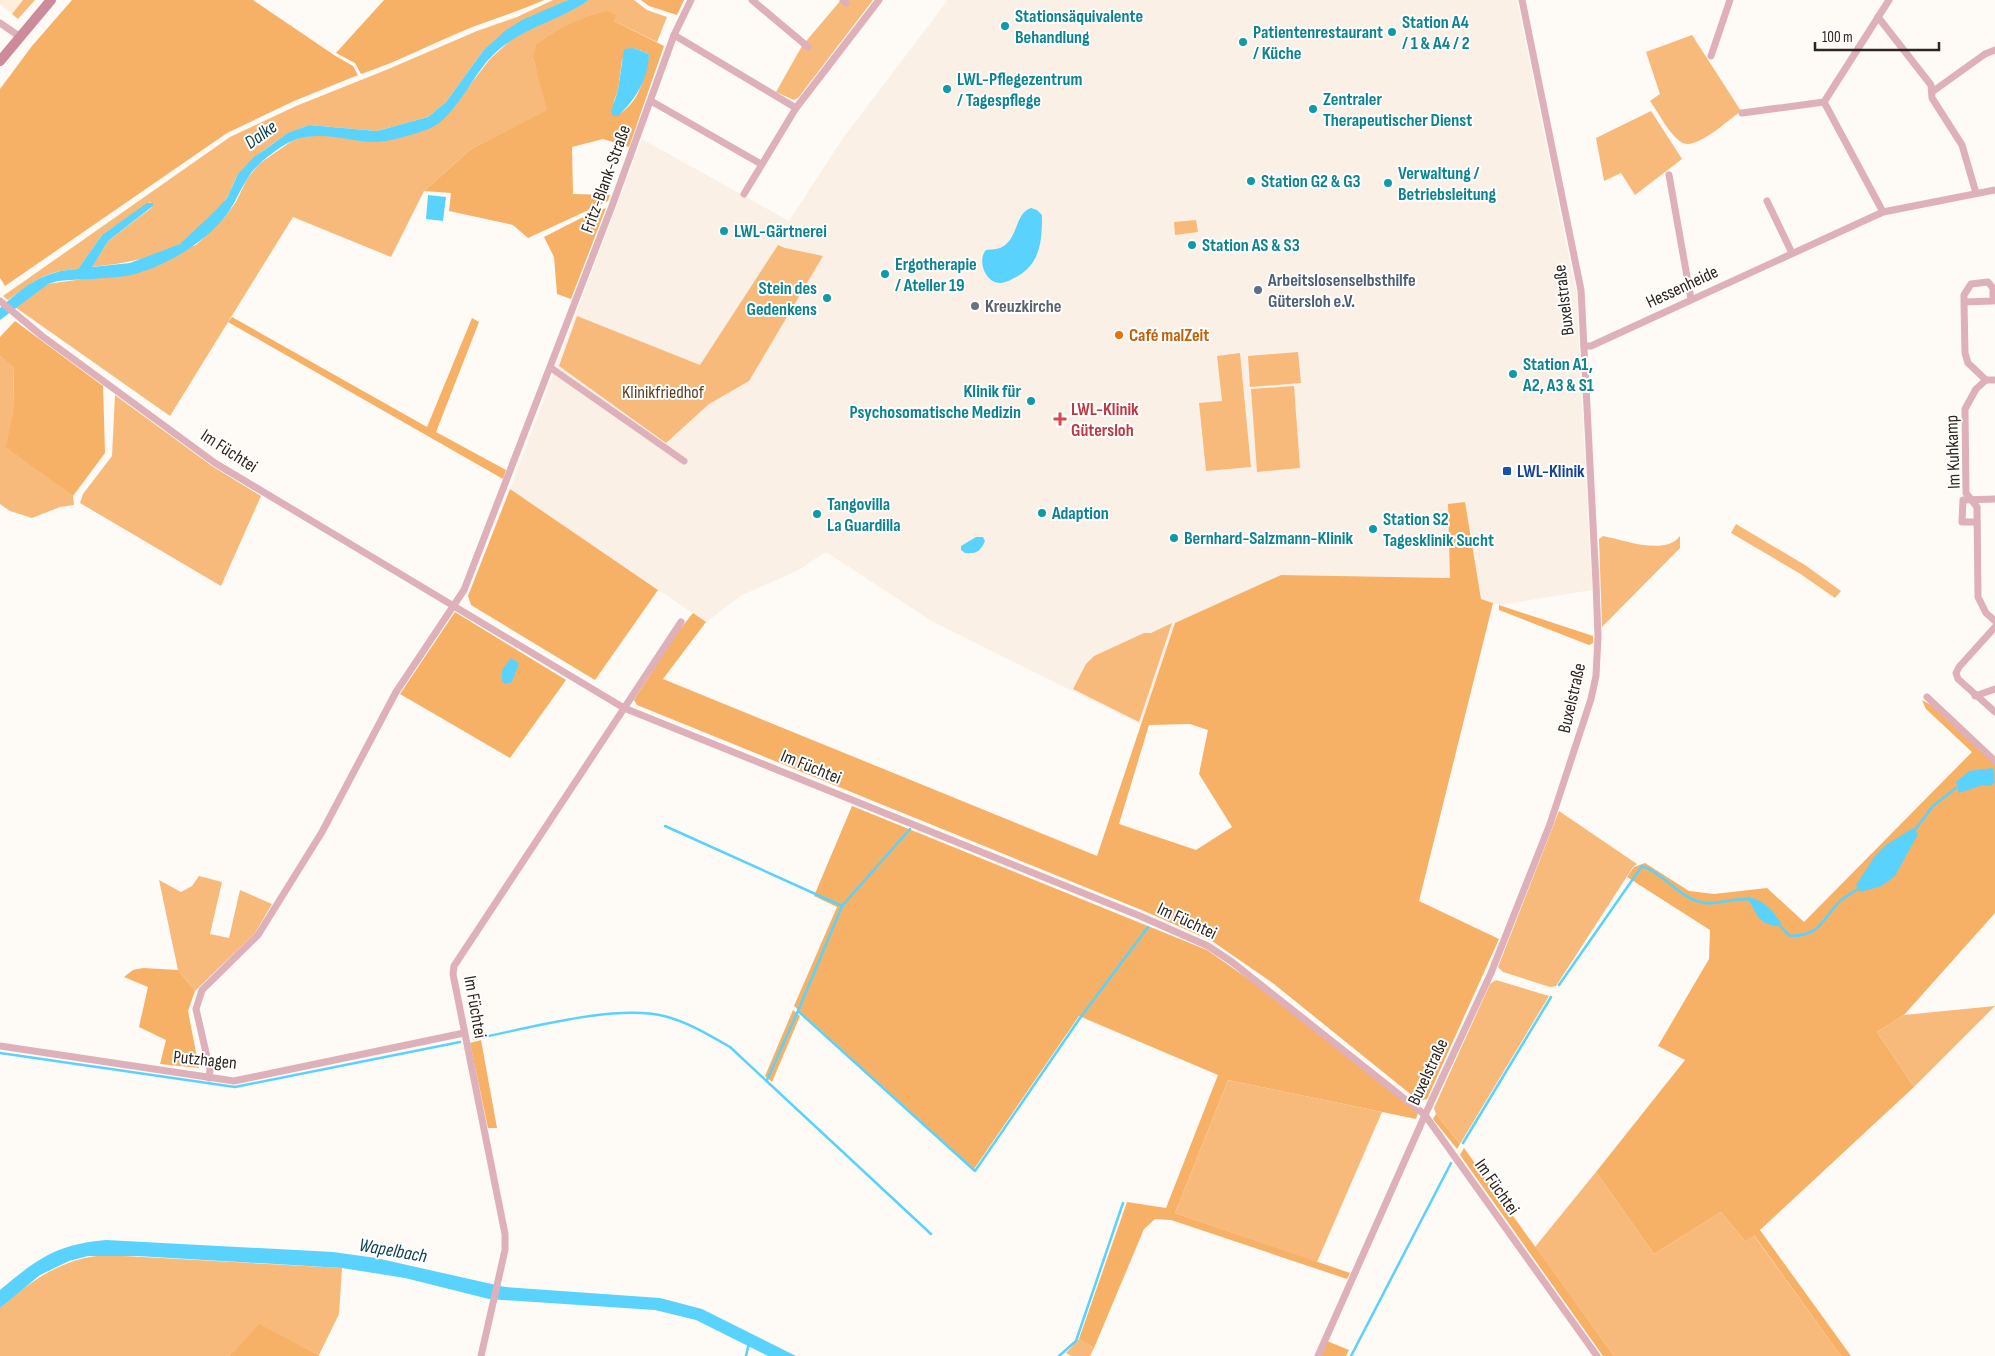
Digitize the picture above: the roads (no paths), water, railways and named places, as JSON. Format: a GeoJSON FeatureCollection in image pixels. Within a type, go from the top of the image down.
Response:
{"type":"FeatureCollection","features":[{"type":"Feature","properties":{"kind":"main road"},"geometry":{"type":"LineString","coordinates":[[0,61],[50,0]]}},
{"type":"Feature","properties":{"kind":"street","name":"Fritz-Blank-Straße"},"geometry":{"type":"LineString","coordinates":[[455,606],[464,590],[550,368],[674,35],[691,0]]}},
{"type":"Feature","properties":{"kind":"street"},"geometry":{"type":"LineString","coordinates":[[752,0],[808,47]]}},
{"type":"Feature","properties":{"kind":"street"},"geometry":{"type":"LineString","coordinates":[[744,194],[796,108],[878,0]]}},
{"type":"Feature","properties":{"kind":"street","name":"Buxelstraße"},"geometry":{"type":"LineString","coordinates":[[1318,1356],[1425,1115],[1491,974],[1550,824],[1591,699],[1596,676],[1598,638],[1593,489],[1581,290],[1522,0]]}},
{"type":"Feature","properties":{"kind":"street"},"geometry":{"type":"LineString","coordinates":[[1711,56],[1730,0]]}},
{"type":"Feature","properties":{"kind":"street"},"geometry":{"type":"LineString","coordinates":[[1824,102],[1889,0]]}},
{"type":"Feature","properties":{"kind":"street"},"geometry":{"type":"LineString","coordinates":[[1878,16],[1931,85],[1932,98],[1962,145],[1976,193]]}},
{"type":"Feature","properties":{"kind":"street"},"geometry":{"type":"LineString","coordinates":[[0,23],[19,36]]}},
{"type":"Feature","properties":{"kind":"street"},"geometry":{"type":"LineString","coordinates":[[674,35],[796,108]]}},
{"type":"Feature","properties":{"kind":"street"},"geometry":{"type":"LineString","coordinates":[[1932,92],[1985,54],[1995,50]]}},
{"type":"Feature","properties":{"kind":"street"},"geometry":{"type":"LineString","coordinates":[[651,101],[761,164]]}},
{"type":"Feature","properties":{"kind":"street"},"geometry":{"type":"LineString","coordinates":[[1742,113],[1824,102]]}},
{"type":"Feature","properties":{"kind":"street"},"geometry":{"type":"LineString","coordinates":[[1824,102],[1883,212]]}},
{"type":"Feature","properties":{"kind":"street"},"geometry":{"type":"LineString","coordinates":[[1669,175],[1691,299]]}},
{"type":"Feature","properties":{"kind":"street","name":"Hessenheide"},"geometry":{"type":"LineString","coordinates":[[1584,346],[1591,346],[1792,252],[1883,212],[1995,190]]}},
{"type":"Feature","properties":{"kind":"street"},"geometry":{"type":"LineString","coordinates":[[1767,201],[1792,252]]}},
{"type":"Feature","properties":{"kind":"street"},"geometry":{"type":"LineString","coordinates":[[1964,302],[1993,301],[1992,288],[1988,282],[1971,284],[1964,295],[1964,302],[1965,358],[1986,380],[1995,380]]}},
{"type":"Feature","properties":{"kind":"street","name":"Im Füchtei"},"geometry":{"type":"LineString","coordinates":[[0,301],[15,315],[215,462],[624,708],[1140,916],[1208,946],[1269,989],[1425,1115],[1597,1356]]}},
{"type":"Feature","properties":{"kind":"street"},"geometry":{"type":"LineString","coordinates":[[550,368],[684,461]]}},
{"type":"Feature","properties":{"kind":"street","name":"Im Kuhkamp"},"geometry":{"type":"LineString","coordinates":[[1986,380],[1976,389],[1965,409],[1966,494],[1977,507],[1978,597],[1986,613],[1995,621]]}},
{"type":"Feature","properties":{"kind":"street","name":"Im Kuhkamp"},"geometry":{"type":"LineString","coordinates":[[1977,522],[1962,522],[1963,500],[1995,499]]}},
{"type":"Feature","properties":{"kind":"street"},"geometry":{"type":"LineString","coordinates":[[209,1078],[210,1070],[196,1009],[202,990],[258,935],[322,832],[396,692],[455,606]]}},
{"type":"Feature","properties":{"kind":"street","name":"Im Füchtei"},"geometry":{"type":"LineString","coordinates":[[481,1356],[505,1250],[504,1234],[453,974],[458,957],[681,622]]}},
{"type":"Feature","properties":{"kind":"street"},"geometry":{"type":"LineString","coordinates":[[1995,627],[1959,667],[1956,673],[1958,679],[1995,712]]}},
{"type":"Feature","properties":{"kind":"street"},"geometry":{"type":"LineString","coordinates":[[1976,696],[1995,689]]}},
{"type":"Feature","properties":{"kind":"street"},"geometry":{"type":"LineString","coordinates":[[1928,697],[1995,761]]}},
{"type":"Feature","properties":{"kind":"street","name":"Putzhagen"},"geometry":{"type":"LineString","coordinates":[[0,1046],[234,1081],[464,1033]]}},
{"type":"Feature","properties":{"kind":"water"},"geometry":{"type":"Polygon","coordinates":[[[568,0],[589,0],[525,32],[501,48],[489,59],[455,106],[439,123],[431,128],[381,142],[327,136],[304,137],[293,141],[276,150],[257,166],[249,176],[230,210],[218,224],[208,235],[182,253],[139,273],[109,278],[58,281],[48,284],[0,320],[0,308],[18,292],[45,276],[66,270],[78,269],[102,235],[147,203],[153,203],[153,206],[108,241],[92,267],[130,263],[180,244],[227,198],[238,174],[253,158],[288,133],[309,125],[377,131],[428,117],[446,102],[483,51],[506,30],[522,20],[568,0]]]}},
{"type":"Feature","properties":{"kind":"water"},"geometry":{"type":"Polygon","coordinates":[[[634,48],[649,54],[646,72],[640,88],[630,103],[618,116],[613,116],[611,112],[618,90],[624,49],[634,48]]]}},
{"type":"Feature","properties":{"kind":"water"},"geometry":{"type":"Polygon","coordinates":[[[428,195],[446,197],[443,221],[426,219],[428,195]]]}},
{"type":"Feature","properties":{"kind":"water"},"geometry":{"type":"Polygon","coordinates":[[[1031,208],[1037,210],[1042,215],[1039,250],[1036,257],[1026,270],[1018,276],[1004,282],[995,282],[990,279],[984,270],[983,254],[986,250],[998,249],[1007,243],[1022,215],[1031,208]]]}},
{"type":"Feature","properties":{"kind":"water"},"geometry":{"type":"Polygon","coordinates":[[[976,537],[983,537],[985,541],[979,550],[975,553],[965,553],[961,550],[961,546],[976,537]]]}},
{"type":"Feature","properties":{"kind":"water"},"geometry":{"type":"Polygon","coordinates":[[[511,658],[519,663],[512,682],[505,684],[502,681],[502,670],[511,658]]]}},
{"type":"Feature","properties":{"kind":"water"},"geometry":{"type":"Polygon","coordinates":[[[1993,768],[1995,782],[1991,786],[1983,785],[1959,793],[1956,782],[1969,771],[1993,768]]]}},
{"type":"Feature","properties":{"kind":"water"},"geometry":{"type":"Polygon","coordinates":[[[1913,828],[1918,834],[1895,876],[1882,886],[1860,892],[1856,885],[1875,856],[1886,845],[1913,828]]]}},
{"type":"Feature","properties":{"kind":"water"},"geometry":{"type":"Polygon","coordinates":[[[1747,897],[1758,900],[1767,906],[1781,923],[1779,926],[1762,921],[1747,897]]]}},
{"type":"Feature","properties":{"kind":"water"},"geometry":{"type":"Polygon","coordinates":[[[106,1240],[333,1252],[376,1258],[505,1287],[660,1298],[702,1309],[796,1356],[768,1356],[696,1320],[655,1310],[489,1299],[405,1278],[342,1268],[137,1256],[88,1256],[69,1261],[40,1275],[0,1308],[0,1290],[37,1262],[61,1249],[106,1240]]]}},
{"type":"Feature","properties":{"kind":"waterway"},"geometry":{"type":"LineString","coordinates":[[1914,831],[1933,806],[1956,788]]}},
{"type":"Feature","properties":{"kind":"waterway"},"geometry":{"type":"LineString","coordinates":[[665,826],[842,906]]}},
{"type":"Feature","properties":{"kind":"waterway"},"geometry":{"type":"LineString","coordinates":[[910,829],[842,906],[798,1011],[975,1171],[1080,1018],[1148,927]]}},
{"type":"Feature","properties":{"kind":"waterway"},"geometry":{"type":"LineString","coordinates":[[1559,985],[1642,866],[1694,900],[1709,903],[1743,899],[1751,900]]}},
{"type":"Feature","properties":{"kind":"waterway"},"geometry":{"type":"LineString","coordinates":[[1778,924],[1790,936],[1808,933],[1819,926],[1841,900],[1858,889]]}},
{"type":"Feature","properties":{"kind":"waterway"},"geometry":{"type":"LineString","coordinates":[[1463,1143],[1551,997]]}},
{"type":"Feature","properties":{"kind":"waterway"},"geometry":{"type":"LineString","coordinates":[[767,1080],[798,1011]]}},
{"type":"Feature","properties":{"kind":"waterway"},"geometry":{"type":"LineString","coordinates":[[474,1039],[569,1019],[620,1013],[643,1013],[664,1016],[698,1029],[730,1047],[931,1234]]}},
{"type":"Feature","properties":{"kind":"waterway"},"geometry":{"type":"LineString","coordinates":[[0,1053],[235,1087],[460,1042]]}},
{"type":"Feature","properties":{"kind":"waterway"},"geometry":{"type":"LineString","coordinates":[[1351,1356],[1451,1163]]}},
{"type":"Feature","properties":{"kind":"waterway"},"geometry":{"type":"LineString","coordinates":[[1059,1356],[1076,1341],[1123,1203]]}},
{"type":"Feature","properties":{"kind":"waterway"},"geometry":{"type":"LineString","coordinates":[[746,1356],[749,1343]]}},
{"type":"Feature","properties":{"kind":"place","name":"Stationsäquivalente Behandlung"},"geometry":{"type":"Point","coordinates":[1005,26]}},
{"type":"Feature","properties":{"kind":"place","name":"Station A4 / 1 & A4 / 2"},"geometry":{"type":"Point","coordinates":[1392,32]}},
{"type":"Feature","properties":{"kind":"place","name":"Patientenrestaurant / Küche"},"geometry":{"type":"Point","coordinates":[1243,42]}},
{"type":"Feature","properties":{"kind":"place","name":"LWL-Pflegezentrum / Tagespflege"},"geometry":{"type":"Point","coordinates":[947,89]}},
{"type":"Feature","properties":{"kind":"place","name":"Zentraler Therapeutischer Dienst"},"geometry":{"type":"Point","coordinates":[1313,109]}},
{"type":"Feature","properties":{"kind":"place","name":"Station G2 & G3"},"geometry":{"type":"Point","coordinates":[1251,181]}},
{"type":"Feature","properties":{"kind":"place","name":"Verwaltung / Betriebsleitung"},"geometry":{"type":"Point","coordinates":[1388,183]}},
{"type":"Feature","properties":{"kind":"place","name":"LWL-Gärtnerei"},"geometry":{"type":"Point","coordinates":[724,231]}},
{"type":"Feature","properties":{"kind":"place","name":"Station AS & S3"},"geometry":{"type":"Point","coordinates":[1192,245]}},
{"type":"Feature","properties":{"kind":"place","name":"Ergotherapie / Ateller 19"},"geometry":{"type":"Point","coordinates":[885,274]}},
{"type":"Feature","properties":{"kind":"place","name":"Arbeitslosenselbsthilfe Gütersloh e.V."},"geometry":{"type":"Point","coordinates":[1258,290]}},
{"type":"Feature","properties":{"kind":"place","name":"Stein des Gedenkens"},"geometry":{"type":"Point","coordinates":[827,298]}},
{"type":"Feature","properties":{"kind":"place","name":"Kreuzkirche"},"geometry":{"type":"Point","coordinates":[975,306]}},
{"type":"Feature","properties":{"kind":"place","name":"Café malZeit"},"geometry":{"type":"Point","coordinates":[1119,335]}},
{"type":"Feature","properties":{"kind":"place","name":"Station A1, A2, A3 & S1"},"geometry":{"type":"Point","coordinates":[1513,374]}},
{"type":"Feature","properties":{"kind":"place","name":"Klinik für Psychosomatische Medizin"},"geometry":{"type":"Point","coordinates":[1031,401]}},
{"type":"Feature","properties":{"kind":"place","name":"LWL-Klinik Gütersloh"},"geometry":{"type":"Point","coordinates":[1060,419]}},
{"type":"Feature","properties":{"kind":"place","name":"LWL-Klinik"},"geometry":{"type":"Point","coordinates":[1507,471]}},
{"type":"Feature","properties":{"kind":"place","name":"Adaption"},"geometry":{"type":"Point","coordinates":[1042,513]}},
{"type":"Feature","properties":{"kind":"place","name":"Tangovilla La Guardilla"},"geometry":{"type":"Point","coordinates":[817,514]}},
{"type":"Feature","properties":{"kind":"place","name":"Station S2 Tagesklinik Sucht"},"geometry":{"type":"Point","coordinates":[1373,529]}},
{"type":"Feature","properties":{"kind":"place","name":"Bernhard-Salzmann-Klinik"},"geometry":{"type":"Point","coordinates":[1174,538]}},
{"type":"Feature","properties":{"kind":"water label","name":"Dalke"},"geometry":{"type":"Point","coordinates":[261,135]}},
{"type":"Feature","properties":{"kind":"water label","name":"Wapelbach"},"geometry":{"type":"Point","coordinates":[393,1251]}},
{"type":"Feature","properties":{"kind":"park label","name":"Klinikfriedhof"},"geometry":{"type":"Point","coordinates":[663,392]}}]}
